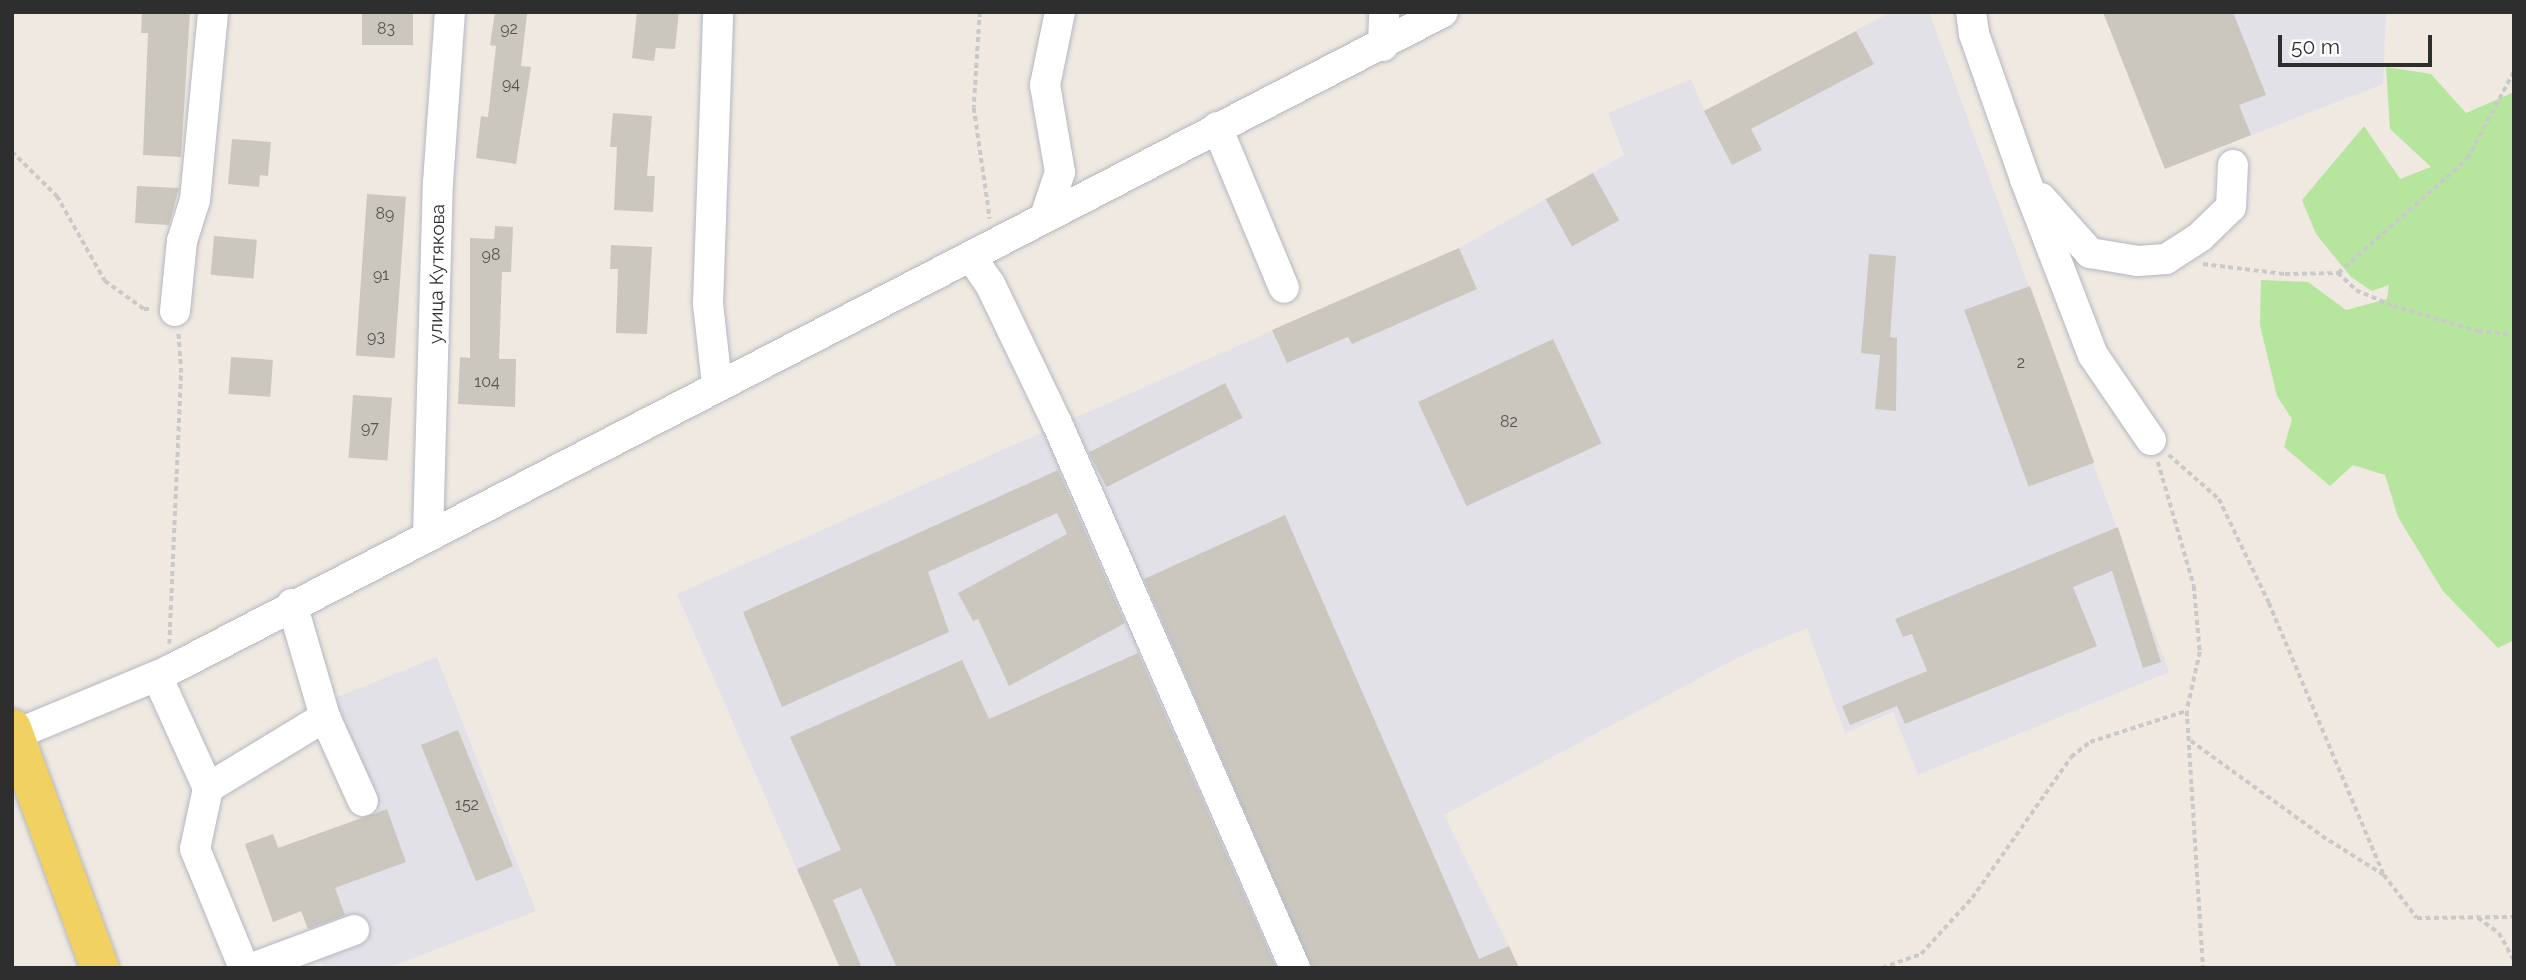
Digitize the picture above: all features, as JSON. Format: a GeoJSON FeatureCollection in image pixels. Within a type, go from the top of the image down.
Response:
{"type":"FeatureCollection","features":[{"type":"Feature","properties":{"kind":"main road"},"geometry":{"type":"LineString","coordinates":[[13,733],[100,968]]}},
{"type":"Feature","properties":{"kind":"street"},"geometry":{"type":"LineString","coordinates":[[175,311],[181,240],[195,201],[213,12]]}},
{"type":"Feature","properties":{"kind":"street","name":"улица Кутякова"},"geometry":{"type":"LineString","coordinates":[[428,536],[438,183],[450,12]]}},
{"type":"Feature","properties":{"kind":"street"},"geometry":{"type":"LineString","coordinates":[[717,384],[708,304],[718,12]]}},
{"type":"Feature","properties":{"kind":"street"},"geometry":{"type":"LineString","coordinates":[[1045,216],[1060,172],[1045,85],[1060,12]]}},
{"type":"Feature","properties":{"kind":"street"},"geometry":{"type":"LineString","coordinates":[[1383,46],[1384,12]]}},
{"type":"Feature","properties":{"kind":"street"},"geometry":{"type":"LineString","coordinates":[[13,733],[162,673],[717,384],[997,244],[1045,216],[1217,127],[1383,46],[1443,12]]}},
{"type":"Feature","properties":{"kind":"street"},"geometry":{"type":"LineString","coordinates":[[1971,12],[1974,34],[2025,179],[2093,355],[2151,440]]}},
{"type":"Feature","properties":{"kind":"street"},"geometry":{"type":"LineString","coordinates":[[1217,127],[1284,288]]}},
{"type":"Feature","properties":{"kind":"street"},"geometry":{"type":"LineString","coordinates":[[2025,179],[2090,253],[2138,261],[2166,259],[2200,237],[2231,207],[2233,165]]}},
{"type":"Feature","properties":{"kind":"street"},"geometry":{"type":"LineString","coordinates":[[971,257],[990,284],[1057,423],[1295,968]]}},
{"type":"Feature","properties":{"kind":"street"},"geometry":{"type":"LineString","coordinates":[[292,604],[325,717],[363,801]]}},
{"type":"Feature","properties":{"kind":"street"},"geometry":{"type":"LineString","coordinates":[[162,673],[208,788],[195,849],[244,968]]}},
{"type":"Feature","properties":{"kind":"street"},"geometry":{"type":"LineString","coordinates":[[208,788],[325,717]]}},
{"type":"Feature","properties":{"kind":"street"},"geometry":{"type":"LineString","coordinates":[[253,968],[354,930]]}},
{"type":"Feature","properties":{"kind":"path"},"geometry":{"type":"LineString","coordinates":[[980,12],[974,108],[987,209],[997,244]]}},
{"type":"Feature","properties":{"kind":"path"},"geometry":{"type":"LineString","coordinates":[[2166,259],[2285,274],[2338,273],[2467,159],[2514,71]]}},
{"type":"Feature","properties":{"kind":"path"},"geometry":{"type":"LineString","coordinates":[[12,152],[57,196],[105,281],[144,309],[175,311],[181,373],[162,673]]}},
{"type":"Feature","properties":{"kind":"path"},"geometry":{"type":"LineString","coordinates":[[2338,273],[2356,290],[2393,306],[2478,331],[2514,335]]}},
{"type":"Feature","properties":{"kind":"path"},"geometry":{"type":"LineString","coordinates":[[2151,440],[2194,586],[2200,652],[2186,711],[2191,741],[2188,762],[2203,968]]}},
{"type":"Feature","properties":{"kind":"path"},"geometry":{"type":"LineString","coordinates":[[2151,440],[2219,499],[2269,603],[2384,875],[2417,918],[2514,917]]}},
{"type":"Feature","properties":{"kind":"path"},"geometry":{"type":"LineString","coordinates":[[1882,968],[1921,954],[1972,898],[2071,757],[2090,742],[2186,711]]}},
{"type":"Feature","properties":{"kind":"path"},"geometry":{"type":"LineString","coordinates":[[2191,741],[2322,836],[2384,875]]}},
{"type":"Feature","properties":{"kind":"path"},"geometry":{"type":"LineString","coordinates":[[2476,917],[2499,933],[2514,960]]}},
{"type":"Feature","properties":{"kind":"shaded area"},"geometry":{"type":"Polygon","coordinates":[[[1891,12],[1929,12],[2169,672],[1918,775],[1893,712],[1845,733],[1807,628],[1737,658],[1444,815],[1518,965],[1513,968],[840,968],[677,594],[1459,248],[1624,155],[1608,113],[1691,79],[1704,111],[1891,12]]]}},
{"type":"Feature","properties":{"kind":"shaded area"},"geometry":{"type":"Polygon","coordinates":[[[2103,12],[2386,12],[2383,84],[2165,169],[2103,12]]]}},
{"type":"Feature","properties":{"kind":"shaded area"},"geometry":{"type":"Polygon","coordinates":[[[437,657],[536,911],[387,968],[324,968],[302,912],[273,922],[245,845],[273,834],[279,848],[378,812],[335,698],[437,657]]]}},
{"type":"Feature","properties":{"kind":"green space"},"geometry":{"type":"Polygon","coordinates":[[[2386,67],[2431,74],[2466,113],[2514,92],[2514,640],[2498,648],[2443,591],[2398,517],[2385,475],[2353,465],[2330,486],[2284,447],[2292,419],[2277,396],[2260,325],[2261,280],[2308,282],[2346,310],[2387,299],[2389,285],[2372,291],[2351,277],[2316,234],[2302,200],[2364,126],[2400,179],[2431,167],[2390,129],[2386,67]]]}},
{"type":"Feature","properties":{"kind":"building"},"geometry":{"type":"Polygon","coordinates":[[[142,12],[190,12],[181,157],[143,155],[148,33],[141,33],[142,12]]]}},
{"type":"Feature","properties":{"kind":"building"},"geometry":{"type":"Polygon","coordinates":[[[362,12],[413,12],[413,45],[362,45],[362,12]]]}},
{"type":"Feature","properties":{"kind":"building"},"geometry":{"type":"Polygon","coordinates":[[[495,12],[527,14],[521,66],[531,67],[516,164],[476,158],[481,116],[488,117],[496,46],[490,45],[495,12]]]}},
{"type":"Feature","properties":{"kind":"building"},"geometry":{"type":"Polygon","coordinates":[[[637,12],[679,12],[675,49],[656,48],[654,61],[632,58],[637,12]]]}},
{"type":"Feature","properties":{"kind":"building"},"geometry":{"type":"Polygon","coordinates":[[[2103,12],[2233,12],[2266,95],[2239,105],[2251,135],[2165,169],[2103,12]]]}},
{"type":"Feature","properties":{"kind":"building"},"geometry":{"type":"Polygon","coordinates":[[[1856,31],[1874,64],[1751,129],[1762,150],[1732,165],[1704,111],[1856,31]]]}},
{"type":"Feature","properties":{"kind":"building"},"geometry":{"type":"Polygon","coordinates":[[[613,113],[652,116],[647,176],[655,176],[653,212],[614,210],[617,147],[610,147],[613,113]]]}},
{"type":"Feature","properties":{"kind":"building"},"geometry":{"type":"Polygon","coordinates":[[[232,139],[271,142],[268,176],[260,175],[259,187],[228,184],[232,139]]]}},
{"type":"Feature","properties":{"kind":"building"},"geometry":{"type":"Polygon","coordinates":[[[1593,173],[1619,220],[1572,246],[1546,199],[1593,173]]]}},
{"type":"Feature","properties":{"kind":"building"},"geometry":{"type":"Polygon","coordinates":[[[137,186],[179,188],[169,225],[135,223],[137,186]]]}},
{"type":"Feature","properties":{"kind":"building"},"geometry":{"type":"Polygon","coordinates":[[[367,194],[406,197],[395,358],[356,356],[367,194]]]}},
{"type":"Feature","properties":{"kind":"building"},"geometry":{"type":"Polygon","coordinates":[[[495,226],[513,227],[511,272],[502,272],[499,359],[516,359],[515,407],[458,404],[460,357],[470,358],[470,238],[494,239],[495,226]]]}},
{"type":"Feature","properties":{"kind":"building"},"geometry":{"type":"Polygon","coordinates":[[[214,236],[257,240],[253,279],[211,275],[214,236]]]}},
{"type":"Feature","properties":{"kind":"building"},"geometry":{"type":"Polygon","coordinates":[[[611,245],[652,247],[647,334],[616,333],[618,269],[610,269],[611,245]]]}},
{"type":"Feature","properties":{"kind":"building"},"geometry":{"type":"Polygon","coordinates":[[[1459,248],[1477,289],[1352,344],[1348,337],[1287,363],[1272,330],[1459,248]]]}},
{"type":"Feature","properties":{"kind":"building"},"geometry":{"type":"Polygon","coordinates":[[[1869,254],[1896,256],[1890,337],[1897,338],[1896,411],[1875,409],[1880,355],[1861,353],[1869,254]]]}},
{"type":"Feature","properties":{"kind":"building"},"geometry":{"type":"Polygon","coordinates":[[[2030,286],[2094,463],[2029,487],[1964,310],[2030,286]]]}},
{"type":"Feature","properties":{"kind":"building"},"geometry":{"type":"Polygon","coordinates":[[[1553,339],[1602,443],[1467,506],[1418,402],[1553,339]]]}},
{"type":"Feature","properties":{"kind":"building"},"geometry":{"type":"Polygon","coordinates":[[[231,357],[273,360],[270,397],[228,394],[231,357]]]}},
{"type":"Feature","properties":{"kind":"building"},"geometry":{"type":"Polygon","coordinates":[[[1225,383],[1243,418],[1106,487],[1089,452],[1225,383]]]}},
{"type":"Feature","properties":{"kind":"building"},"geometry":{"type":"Polygon","coordinates":[[[353,395],[392,398],[388,461],[349,458],[353,395]]]}},
{"type":"Feature","properties":{"kind":"building"},"geometry":{"type":"Polygon","coordinates":[[[1058,470],[1125,623],[1009,686],[978,619],[973,621],[958,593],[1067,534],[1057,513],[928,572],[949,632],[782,707],[743,612],[1058,470]]]}},
{"type":"Feature","properties":{"kind":"building"},"geometry":{"type":"Polygon","coordinates":[[[1285,515],[1479,959],[1509,946],[1519,968],[1312,968],[1144,579],[1285,515]]]}},
{"type":"Feature","properties":{"kind":"building"},"geometry":{"type":"Polygon","coordinates":[[[2118,527],[2161,662],[2143,668],[2112,571],[2073,587],[2097,646],[1905,724],[1897,706],[1850,725],[1842,706],[1927,671],[1912,634],[1903,637],[1895,619],[2118,527]]]}},
{"type":"Feature","properties":{"kind":"building"},"geometry":{"type":"Polygon","coordinates":[[[1138,653],[1276,968],[897,968],[861,888],[833,900],[862,968],[840,968],[797,869],[841,850],[790,737],[962,660],[989,719],[1138,653]]]}},
{"type":"Feature","properties":{"kind":"building"},"geometry":{"type":"Polygon","coordinates":[[[458,730],[513,866],[476,881],[421,745],[458,730]]]}},
{"type":"Feature","properties":{"kind":"building"},"geometry":{"type":"Polygon","coordinates":[[[387,809],[406,862],[335,888],[345,915],[308,929],[301,911],[273,922],[245,844],[273,834],[278,848],[387,809]]]}}]}
